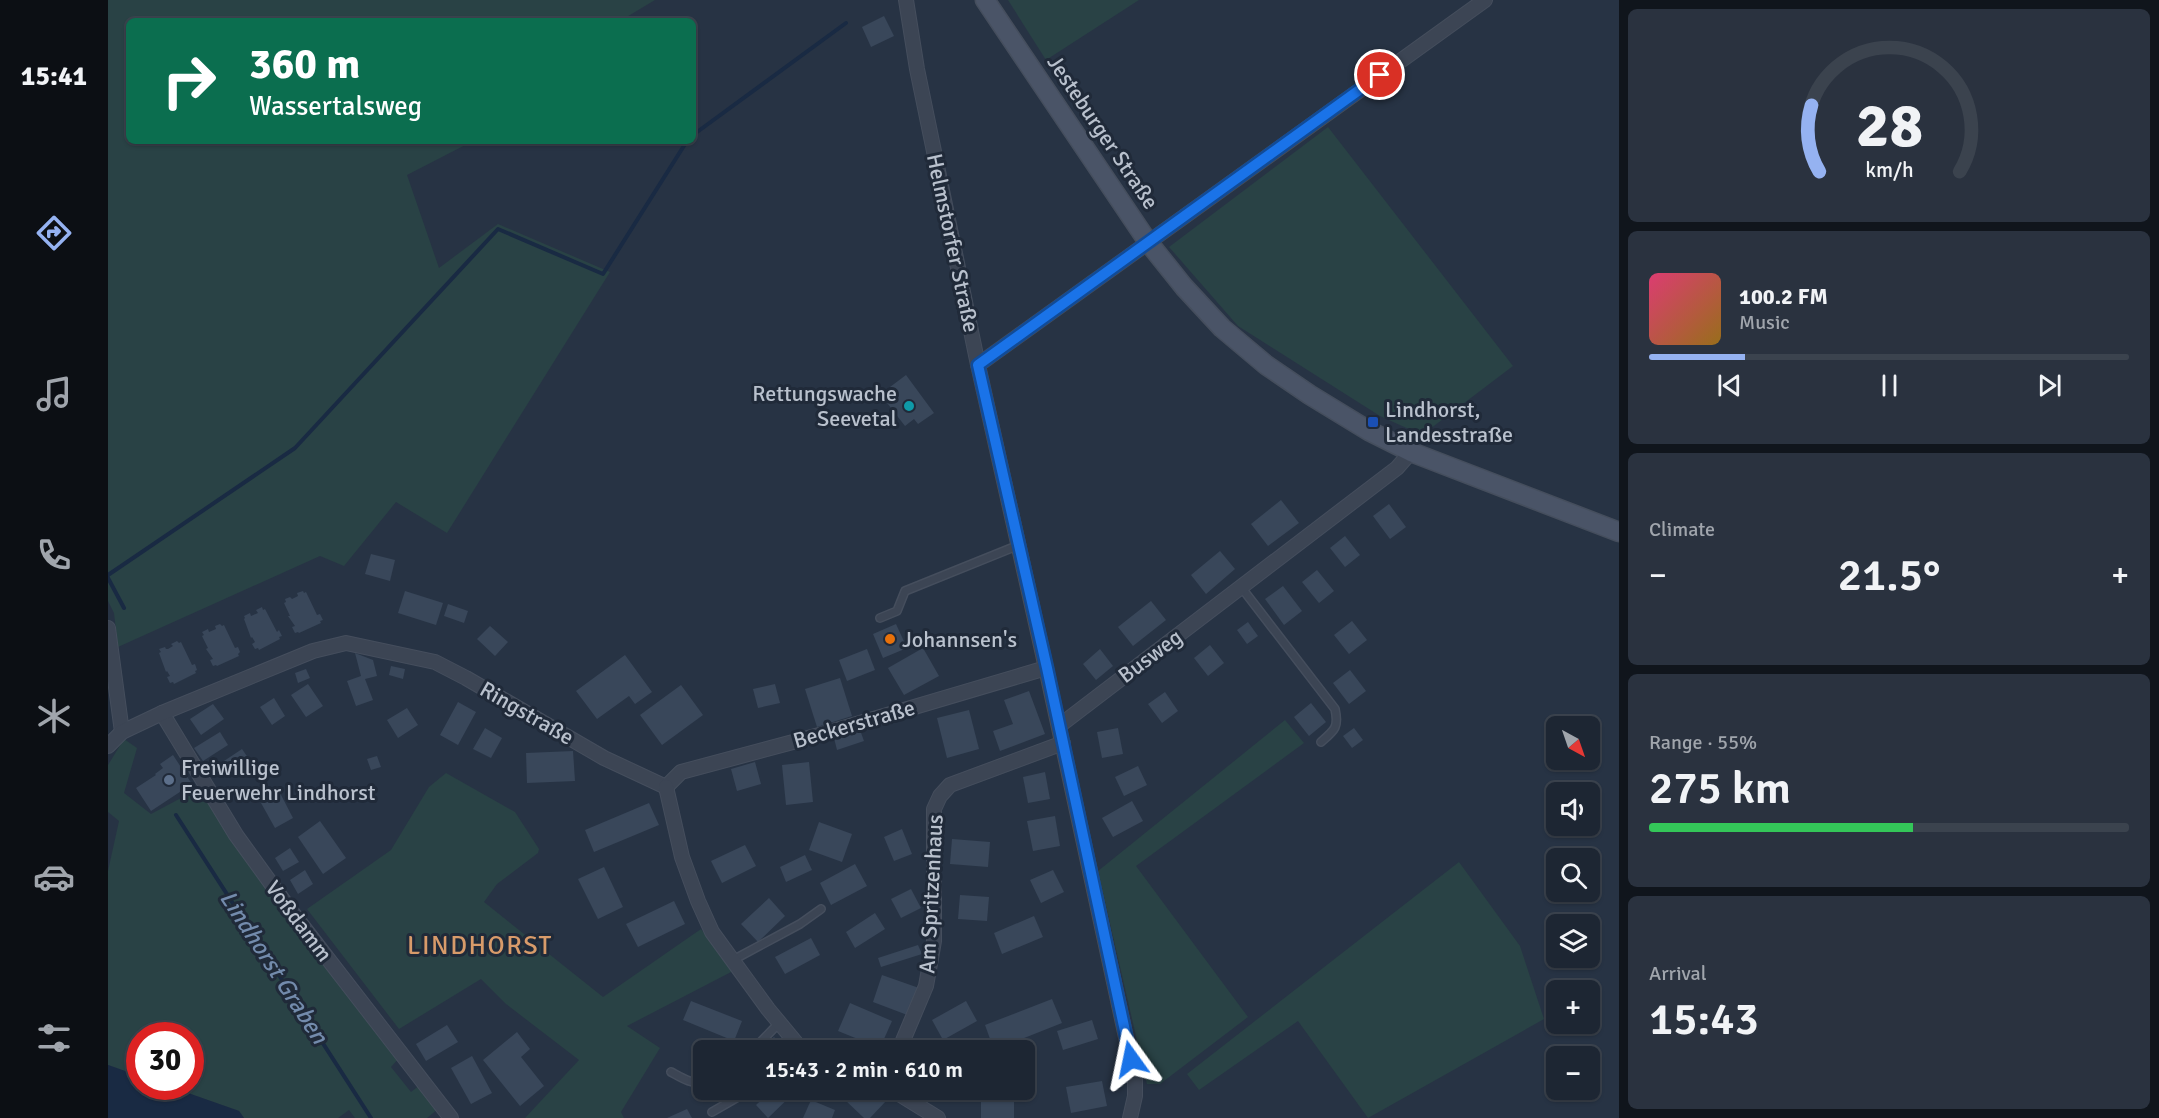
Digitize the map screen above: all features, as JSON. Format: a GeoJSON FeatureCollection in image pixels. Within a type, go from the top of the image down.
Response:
{"type":"FeatureCollection","features":[{"type":"Feature","properties":{"kind":"main road","name":"Jesteburger Straße"},"geometry":{"type":"LineString","coordinates":[[985,0],[1148,242],[1184,287],[1222,328],[1266,365],[1349,419],[1411,452],[1619,532]]}},
{"type":"Feature","properties":{"kind":"street","name":"Helmstorfer Straße"},"geometry":{"type":"LineString","coordinates":[[906,0],[917,69],[978,365],[1047,668],[1135,1079],[1135,1096],[1130,1118]]}},
{"type":"Feature","properties":{"kind":"street"},"geometry":{"type":"LineString","coordinates":[[978,365],[1485,0]]}},
{"type":"Feature","properties":{"kind":"street","name":"Busweg"},"geometry":{"type":"LineString","coordinates":[[1059,726],[1397,468],[1411,452]]}},
{"type":"Feature","properties":{"kind":"street"},"geometry":{"type":"LineString","coordinates":[[108,628],[113,706],[122,732]]}},
{"type":"Feature","properties":{"kind":"street","name":"Ringstraße"},"geometry":{"type":"LineString","coordinates":[[108,746],[122,732],[162,713],[313,651],[346,643],[435,662],[604,758],[666,787]]}},
{"type":"Feature","properties":{"kind":"street","name":"Beckerstraße"},"geometry":{"type":"LineString","coordinates":[[666,787],[681,772],[823,734],[1047,668]]}},
{"type":"Feature","properties":{"kind":"street","name":"Voßdamm"},"geometry":{"type":"LineString","coordinates":[[162,713],[256,864],[451,1118]]}},
{"type":"Feature","properties":{"kind":"street","name":"Am Spritzenhaus"},"geometry":{"type":"LineString","coordinates":[[902,1040],[926,986],[934,941],[934,809],[940,796],[950,785],[1063,743]]}},
{"type":"Feature","properties":{"kind":"street"},"geometry":{"type":"LineString","coordinates":[[666,787],[682,857],[712,932],[793,1040]]}},
{"type":"Feature","properties":{"kind":"street"},"geometry":{"type":"LineString","coordinates":[[909,1100],[938,1118]]}},
{"type":"Feature","properties":{"kind":"lane"},"geometry":{"type":"LineString","coordinates":[[880,618],[897,611],[905,591],[1019,545]]}},
{"type":"Feature","properties":{"kind":"lane"},"geometry":{"type":"LineString","coordinates":[[1241,587],[1335,709],[1338,721],[1333,732],[1321,742]]}},
{"type":"Feature","properties":{"kind":"lane"},"geometry":{"type":"LineString","coordinates":[[733,960],[800,924],[821,909]]}},
{"type":"Feature","properties":{"kind":"lane"},"geometry":{"type":"LineString","coordinates":[[763,1040],[779,1023]]}},
{"type":"Feature","properties":{"kind":"lane"},"geometry":{"type":"LineString","coordinates":[[671,1072],[693,1083]]}},
{"type":"Feature","properties":{"kind":"lane"},"geometry":{"type":"LineString","coordinates":[[712,1112],[733,1100]]}},
{"type":"Feature","properties":{"kind":"green space"},"geometry":{"type":"Polygon","coordinates":[[[108,0],[655,0],[625,18],[126,18],[126,144],[467,144],[407,175],[439,268],[498,224],[610,272],[447,533],[396,502],[344,566],[320,556],[118,647],[114,613],[108,601],[108,0]]]}},
{"type":"Feature","properties":{"kind":"green space"},"geometry":{"type":"Polygon","coordinates":[[[1008,0],[1139,0],[1046,60],[1008,0]]]}},
{"type":"Feature","properties":{"kind":"green space"},"geometry":{"type":"Polygon","coordinates":[[[1328,127],[1513,366],[1422,435],[1380,416],[1238,326],[1169,247],[1328,127]]]}},
{"type":"Feature","properties":{"kind":"green space"},"geometry":{"type":"Polygon","coordinates":[[[1285,720],[1304,743],[1136,866],[1248,1017],[1160,1084],[1147,1084],[1098,871],[1285,720]]]}},
{"type":"Feature","properties":{"kind":"green space"},"geometry":{"type":"Polygon","coordinates":[[[124,739],[137,748],[124,793],[151,814],[198,789],[314,951],[399,1058],[391,1067],[411,1092],[420,1085],[438,1109],[427,1118],[355,1118],[349,1110],[338,1118],[244,1118],[239,1111],[204,1099],[204,1022],[126,1022],[126,1071],[108,1065],[108,871],[119,821],[108,812],[108,765],[124,739]]]}},
{"type":"Feature","properties":{"kind":"green space"},"geometry":{"type":"Polygon","coordinates":[[[446,773],[515,812],[539,849],[538,853],[497,884],[484,902],[603,997],[701,929],[733,971],[627,1026],[660,1048],[621,1112],[624,1118],[525,1118],[579,1060],[506,1004],[481,979],[399,1029],[307,909],[391,850],[429,787],[446,773]]]}},
{"type":"Feature","properties":{"kind":"green space"},"geometry":{"type":"Polygon","coordinates":[[[1459,862],[1520,946],[1544,1019],[1368,1118],[1298,1021],[1199,1090],[1187,1074],[1459,862]]]}},
{"type":"Feature","properties":{"kind":"water"},"geometry":{"type":"Polygon","coordinates":[[[108,1065],[126,1071],[126,1100],[204,1099],[239,1111],[244,1118],[108,1118],[108,1065]]]}},
{"type":"Feature","properties":{"kind":"building"},"geometry":{"type":"Polygon","coordinates":[[[884,16],[894,36],[871,47],[862,27],[884,16]]]}},
{"type":"Feature","properties":{"kind":"building","name":"Rettungswache Seevetal"},"geometry":{"type":"Polygon","coordinates":[[[906,375],[934,413],[918,424],[914,419],[905,426],[884,399],[894,392],[890,387],[906,375]]]}},
{"type":"Feature","properties":{"kind":"building"},"geometry":{"type":"Polygon","coordinates":[[[1281,500],[1299,523],[1268,546],[1251,524],[1281,500]]]}},
{"type":"Feature","properties":{"kind":"building"},"geometry":{"type":"Polygon","coordinates":[[[1389,504],[1406,527],[1390,539],[1373,516],[1389,504]]]}},
{"type":"Feature","properties":{"kind":"building"},"geometry":{"type":"Polygon","coordinates":[[[1345,536],[1360,555],[1345,567],[1330,548],[1345,536]]]}},
{"type":"Feature","properties":{"kind":"building"},"geometry":{"type":"Polygon","coordinates":[[[1220,551],[1235,569],[1206,594],[1191,575],[1220,551]]]}},
{"type":"Feature","properties":{"kind":"building"},"geometry":{"type":"Polygon","coordinates":[[[371,554],[395,560],[390,581],[365,574],[371,554]]]}},
{"type":"Feature","properties":{"kind":"building"},"geometry":{"type":"Polygon","coordinates":[[[1317,570],[1334,591],[1319,603],[1302,582],[1317,570]]]}},
{"type":"Feature","properties":{"kind":"building"},"geometry":{"type":"Polygon","coordinates":[[[1283,586],[1302,611],[1284,625],[1265,599],[1283,586]]]}},
{"type":"Feature","properties":{"kind":"building"},"geometry":{"type":"Polygon","coordinates":[[[405,591],[443,603],[436,625],[398,613],[405,591]]]}},
{"type":"Feature","properties":{"kind":"building"},"geometry":{"type":"Polygon","coordinates":[[[306,592],[317,615],[320,614],[323,620],[320,621],[321,623],[295,633],[292,627],[295,626],[288,616],[290,616],[284,603],[285,599],[290,597],[292,599],[298,596],[297,593],[306,592]]]}},
{"type":"Feature","properties":{"kind":"building"},"geometry":{"type":"Polygon","coordinates":[[[1151,601],[1166,620],[1133,646],[1118,627],[1151,601]]]}},
{"type":"Feature","properties":{"kind":"building"},"geometry":{"type":"Polygon","coordinates":[[[448,604],[468,611],[464,623],[444,616],[448,604]]]}},
{"type":"Feature","properties":{"kind":"building"},"geometry":{"type":"Polygon","coordinates":[[[262,607],[277,632],[279,630],[282,636],[259,650],[255,649],[252,644],[255,642],[251,638],[244,616],[258,613],[256,610],[262,607]]]}},
{"type":"Feature","properties":{"kind":"building"},"geometry":{"type":"Polygon","coordinates":[[[1352,621],[1367,640],[1349,654],[1334,635],[1352,621]]]}},
{"type":"Feature","properties":{"kind":"building"},"geometry":{"type":"Polygon","coordinates":[[[1248,622],[1258,636],[1247,644],[1237,630],[1248,622]]]}},
{"type":"Feature","properties":{"kind":"building"},"geometry":{"type":"Polygon","coordinates":[[[896,624],[907,648],[883,658],[873,634],[896,624]]]}},
{"type":"Feature","properties":{"kind":"building"},"geometry":{"type":"Polygon","coordinates":[[[224,625],[235,648],[238,647],[240,652],[239,656],[213,666],[210,660],[213,659],[206,649],[208,648],[202,632],[216,629],[215,626],[224,625]]]}},
{"type":"Feature","properties":{"kind":"building"},"geometry":{"type":"Polygon","coordinates":[[[490,626],[508,642],[495,656],[477,639],[490,626]]]}},
{"type":"Feature","properties":{"kind":"building"},"geometry":{"type":"Polygon","coordinates":[[[177,641],[181,642],[192,665],[195,664],[197,670],[196,673],[174,684],[170,683],[167,677],[170,676],[166,672],[159,649],[165,647],[168,649],[177,641]]]}},
{"type":"Feature","properties":{"kind":"building"},"geometry":{"type":"Polygon","coordinates":[[[1210,645],[1224,663],[1208,676],[1194,658],[1210,645]]]}},
{"type":"Feature","properties":{"kind":"building"},"geometry":{"type":"Polygon","coordinates":[[[923,648],[939,676],[904,695],[888,668],[923,648]]]}},
{"type":"Feature","properties":{"kind":"building"},"geometry":{"type":"Polygon","coordinates":[[[867,649],[875,670],[847,681],[839,660],[867,649]]]}},
{"type":"Feature","properties":{"kind":"building"},"geometry":{"type":"Polygon","coordinates":[[[1100,649],[1113,666],[1096,680],[1083,664],[1100,649]]]}},
{"type":"Feature","properties":{"kind":"building"},"geometry":{"type":"Polygon","coordinates":[[[355,653],[373,660],[377,676],[365,679],[373,700],[356,706],[347,681],[361,676],[355,653]]]}},
{"type":"Feature","properties":{"kind":"building"},"geometry":{"type":"Polygon","coordinates":[[[625,655],[652,692],[635,704],[629,696],[597,719],[576,691],[625,655]]]}},
{"type":"Feature","properties":{"kind":"building"},"geometry":{"type":"Polygon","coordinates":[[[391,666],[405,669],[403,679],[389,675],[391,666]]]}},
{"type":"Feature","properties":{"kind":"building"},"geometry":{"type":"Polygon","coordinates":[[[306,669],[310,678],[298,683],[295,673],[306,669]]]}},
{"type":"Feature","properties":{"kind":"building"},"geometry":{"type":"Polygon","coordinates":[[[1350,670],[1366,691],[1349,704],[1333,683],[1350,670]]]}},
{"type":"Feature","properties":{"kind":"building"},"geometry":{"type":"Polygon","coordinates":[[[840,678],[852,716],[817,727],[805,689],[840,678]]]}},
{"type":"Feature","properties":{"kind":"building"},"geometry":{"type":"Polygon","coordinates":[[[308,684],[323,706],[306,717],[291,695],[308,684]]]}},
{"type":"Feature","properties":{"kind":"building"},"geometry":{"type":"Polygon","coordinates":[[[775,684],[780,703],[758,708],[753,689],[775,684]]]}},
{"type":"Feature","properties":{"kind":"building"},"geometry":{"type":"Polygon","coordinates":[[[681,685],[703,715],[662,745],[640,715],[681,685]]]}},
{"type":"Feature","properties":{"kind":"building"},"geometry":{"type":"Polygon","coordinates":[[[1029,691],[1045,734],[1000,751],[993,731],[1013,724],[1004,700],[1029,691]]]}},
{"type":"Feature","properties":{"kind":"building"},"geometry":{"type":"Polygon","coordinates":[[[1165,692],[1178,711],[1162,723],[1148,704],[1165,692]]]}},
{"type":"Feature","properties":{"kind":"building"},"geometry":{"type":"Polygon","coordinates":[[[274,698],[285,716],[272,725],[260,707],[274,698]]]}},
{"type":"Feature","properties":{"kind":"building"},"geometry":{"type":"Polygon","coordinates":[[[458,702],[476,712],[458,745],[440,735],[458,702]]]}},
{"type":"Feature","properties":{"kind":"building"},"geometry":{"type":"Polygon","coordinates":[[[1311,703],[1326,722],[1309,736],[1294,717],[1311,703]]]}},
{"type":"Feature","properties":{"kind":"building"},"geometry":{"type":"Polygon","coordinates":[[[213,704],[224,719],[201,735],[190,719],[213,704]]]}},
{"type":"Feature","properties":{"kind":"building"},"geometry":{"type":"Polygon","coordinates":[[[407,708],[418,725],[398,738],[387,720],[407,708]]]}},
{"type":"Feature","properties":{"kind":"building"},"geometry":{"type":"Polygon","coordinates":[[[969,710],[979,749],[947,758],[937,718],[969,710]]]}},
{"type":"Feature","properties":{"kind":"building"},"geometry":{"type":"Polygon","coordinates":[[[485,728],[502,738],[491,758],[473,749],[485,728]]]}},
{"type":"Feature","properties":{"kind":"building"},"geometry":{"type":"Polygon","coordinates":[[[1118,728],[1123,754],[1102,758],[1097,732],[1118,728]]]}},
{"type":"Feature","properties":{"kind":"building"},"geometry":{"type":"Polygon","coordinates":[[[1354,728],[1363,740],[1352,748],[1343,736],[1354,728]]]}},
{"type":"Feature","properties":{"kind":"building"},"geometry":{"type":"Polygon","coordinates":[[[860,730],[864,741],[837,750],[834,738],[860,730]]]}},
{"type":"Feature","properties":{"kind":"building"},"geometry":{"type":"Polygon","coordinates":[[[220,732],[228,745],[203,761],[194,748],[220,732]]]}},
{"type":"Feature","properties":{"kind":"building"},"geometry":{"type":"Polygon","coordinates":[[[242,749],[251,762],[229,776],[221,763],[242,749]]]}},
{"type":"Feature","properties":{"kind":"building"},"geometry":{"type":"Polygon","coordinates":[[[573,751],[575,781],[527,783],[526,753],[573,751]]]}},
{"type":"Feature","properties":{"kind":"building","name":"Freiwillige Feuerwehr Lindhorst"},"geometry":{"type":"Polygon","coordinates":[[[173,755],[192,784],[151,811],[136,788],[156,775],[163,768],[160,764],[173,755]]]}},
{"type":"Feature","properties":{"kind":"building"},"geometry":{"type":"Polygon","coordinates":[[[377,756],[381,767],[371,770],[367,759],[377,756]]]}},
{"type":"Feature","properties":{"kind":"building"},"geometry":{"type":"Polygon","coordinates":[[[755,762],[761,784],[737,791],[731,769],[755,762]]]}},
{"type":"Feature","properties":{"kind":"building"},"geometry":{"type":"Polygon","coordinates":[[[809,762],[813,802],[786,805],[782,765],[809,762]]]}},
{"type":"Feature","properties":{"kind":"building"},"geometry":{"type":"Polygon","coordinates":[[[1138,766],[1147,785],[1124,796],[1115,777],[1138,766]]]}},
{"type":"Feature","properties":{"kind":"building"},"geometry":{"type":"Polygon","coordinates":[[[1045,772],[1050,799],[1028,803],[1023,777],[1045,772]]]}},
{"type":"Feature","properties":{"kind":"building"},"geometry":{"type":"Polygon","coordinates":[[[280,793],[293,818],[275,828],[261,803],[280,793]]]}},
{"type":"Feature","properties":{"kind":"building"},"geometry":{"type":"Polygon","coordinates":[[[1132,801],[1143,821],[1113,837],[1102,818],[1132,801]]]}},
{"type":"Feature","properties":{"kind":"building"},"geometry":{"type":"Polygon","coordinates":[[[649,803],[659,825],[594,852],[585,830],[649,803]]]}},
{"type":"Feature","properties":{"kind":"building"},"geometry":{"type":"Polygon","coordinates":[[[1055,816],[1060,846],[1033,851],[1027,821],[1055,816]]]}},
{"type":"Feature","properties":{"kind":"building"},"geometry":{"type":"Polygon","coordinates":[[[320,821],[346,858],[323,874],[298,837],[320,821]]]}},
{"type":"Feature","properties":{"kind":"building"},"geometry":{"type":"Polygon","coordinates":[[[819,822],[852,834],[842,862],[809,850],[819,822]]]}},
{"type":"Feature","properties":{"kind":"building"},"geometry":{"type":"Polygon","coordinates":[[[902,829],[912,854],[894,861],[884,837],[902,829]]]}},
{"type":"Feature","properties":{"kind":"building"},"geometry":{"type":"Polygon","coordinates":[[[952,839],[990,842],[988,867],[950,864],[952,839]]]}},
{"type":"Feature","properties":{"kind":"building"},"geometry":{"type":"Polygon","coordinates":[[[745,845],[756,866],[722,883],[711,861],[745,845]]]}},
{"type":"Feature","properties":{"kind":"building"},"geometry":{"type":"Polygon","coordinates":[[[290,848],[299,862],[283,871],[275,858],[290,848]]]}},
{"type":"Feature","properties":{"kind":"building"},"geometry":{"type":"Polygon","coordinates":[[[805,855],[812,870],[786,882],[780,867],[805,855]]]}},
{"type":"Feature","properties":{"kind":"building"},"geometry":{"type":"Polygon","coordinates":[[[855,864],[867,886],[831,905],[820,883],[855,864]]]}},
{"type":"Feature","properties":{"kind":"building"},"geometry":{"type":"Polygon","coordinates":[[[604,867],[623,907],[598,919],[578,879],[604,867]]]}},
{"type":"Feature","properties":{"kind":"building"},"geometry":{"type":"Polygon","coordinates":[[[305,870],[313,884],[298,894],[290,880],[305,870]]]}},
{"type":"Feature","properties":{"kind":"building"},"geometry":{"type":"Polygon","coordinates":[[[1053,870],[1064,892],[1041,903],[1030,880],[1053,870]]]}},
{"type":"Feature","properties":{"kind":"building"},"geometry":{"type":"Polygon","coordinates":[[[911,889],[921,908],[901,918],[891,899],[911,889]]]}},
{"type":"Feature","properties":{"kind":"building"},"geometry":{"type":"Polygon","coordinates":[[[960,895],[989,897],[987,921],[958,919],[960,895]]]}},
{"type":"Feature","properties":{"kind":"building"},"geometry":{"type":"Polygon","coordinates":[[[769,898],[785,916],[758,942],[741,924],[769,898]]]}},
{"type":"Feature","properties":{"kind":"building"},"geometry":{"type":"Polygon","coordinates":[[[674,901],[685,924],[638,947],[626,924],[674,901]]]}},
{"type":"Feature","properties":{"kind":"building"},"geometry":{"type":"Polygon","coordinates":[[[875,913],[885,929],[855,948],[846,932],[875,913]]]}},
{"type":"Feature","properties":{"kind":"building"},"geometry":{"type":"Polygon","coordinates":[[[1034,916],[1043,937],[1002,954],[994,933],[1034,916]]]}},
{"type":"Feature","properties":{"kind":"building"},"geometry":{"type":"Polygon","coordinates":[[[811,938],[820,955],[785,974],[775,957],[811,938]]]}},
{"type":"Feature","properties":{"kind":"building"},"geometry":{"type":"Polygon","coordinates":[[[918,945],[922,954],[881,967],[878,958],[918,945]]]}},
{"type":"Feature","properties":{"kind":"building"},"geometry":{"type":"Polygon","coordinates":[[[882,975],[919,988],[910,1016],[873,1002],[882,975]]]}},
{"type":"Feature","properties":{"kind":"building"},"geometry":{"type":"Polygon","coordinates":[[[1052,999],[1062,1023],[1019,1040],[990,1040],[985,1025],[1052,999]]]}},
{"type":"Feature","properties":{"kind":"building"},"geometry":{"type":"Polygon","coordinates":[[[691,1001],[742,1021],[734,1040],[732,1040],[683,1020],[691,1001]]]}},
{"type":"Feature","properties":{"kind":"building"},"geometry":{"type":"Polygon","coordinates":[[[966,1001],[977,1021],[943,1040],[932,1020],[966,1001]]]}},
{"type":"Feature","properties":{"kind":"building"},"geometry":{"type":"Polygon","coordinates":[[[850,1003],[892,1021],[884,1040],[860,1040],[838,1031],[850,1003]]]}},
{"type":"Feature","properties":{"kind":"building"},"geometry":{"type":"Polygon","coordinates":[[[1092,1020],[1098,1039],[1063,1050],[1057,1031],[1092,1020]]]}},
{"type":"Feature","properties":{"kind":"building"},"geometry":{"type":"Polygon","coordinates":[[[447,1025],[458,1042],[426,1061],[416,1044],[447,1025]]]}},
{"type":"Feature","properties":{"kind":"building"},"geometry":{"type":"Polygon","coordinates":[[[517,1032],[530,1049],[521,1057],[544,1086],[520,1106],[483,1060],[517,1032]]]}},
{"type":"Feature","properties":{"kind":"building"},"geometry":{"type":"Polygon","coordinates":[[[472,1056],[492,1093],[471,1104],[451,1068],[472,1056]]]}},
{"type":"Feature","properties":{"kind":"building"},"geometry":{"type":"Polygon","coordinates":[[[1102,1081],[1107,1106],[1071,1113],[1066,1087],[1102,1081]]]}},
{"type":"Feature","properties":{"kind":"building"},"geometry":{"type":"Polygon","coordinates":[[[761,1100],[787,1100],[768,1118],[756,1105],[761,1100]]]}},
{"type":"Feature","properties":{"kind":"building"},"geometry":{"type":"Polygon","coordinates":[[[811,1100],[835,1110],[832,1118],[803,1118],[811,1100]]]}},
{"type":"Feature","properties":{"kind":"building"},"geometry":{"type":"Polygon","coordinates":[[[845,1100],[886,1101],[870,1118],[864,1118],[845,1100]]]}},
{"type":"Feature","properties":{"kind":"building"},"geometry":{"type":"Polygon","coordinates":[[[981,1100],[1014,1100],[1014,1118],[981,1118],[981,1100]]]}},
{"type":"Feature","properties":{"kind":"building"},"geometry":{"type":"Polygon","coordinates":[[[687,1109],[692,1118],[667,1118],[687,1109]]]}},
{"type":"Feature","properties":{"kind":"waterway"},"geometry":{"type":"LineString","coordinates":[[696,133],[846,23]]}},
{"type":"Feature","properties":{"kind":"waterway"},"geometry":{"type":"LineString","coordinates":[[108,575],[295,448],[498,229],[603,274],[685,144]]}},
{"type":"Feature","properties":{"kind":"waterway","name":"Lindhorst Graben"},"geometry":{"type":"LineString","coordinates":[[108,578],[124,608]]}},
{"type":"Feature","properties":{"kind":"waterway","name":"Lindhorst Graben"},"geometry":{"type":"LineString","coordinates":[[176,815],[371,1118]]}},
{"type":"Feature","properties":{"kind":"place","name":"Rettungswache Seevetal"},"geometry":{"type":"Point","coordinates":[909,406]}},
{"type":"Feature","properties":{"kind":"place","name":"Lindhorst, Landesstraße"},"geometry":{"type":"Point","coordinates":[1373,422]}},
{"type":"Feature","properties":{"kind":"place","name":"Johannsen's"},"geometry":{"type":"Point","coordinates":[890,639]}},
{"type":"Feature","properties":{"kind":"place","name":"Freiwillige Feuerwehr Lindhorst"},"geometry":{"type":"Point","coordinates":[169,780]}},
{"type":"Feature","properties":{"kind":"district","name":"LINDHORST"},"geometry":{"type":"Point","coordinates":[480,946]}},
{"type":"Feature","properties":{"kind":"route"},"geometry":{"type":"LineString","coordinates":[[1131,1059],[1047,668],[978,365],[1380,75]]}}]}
